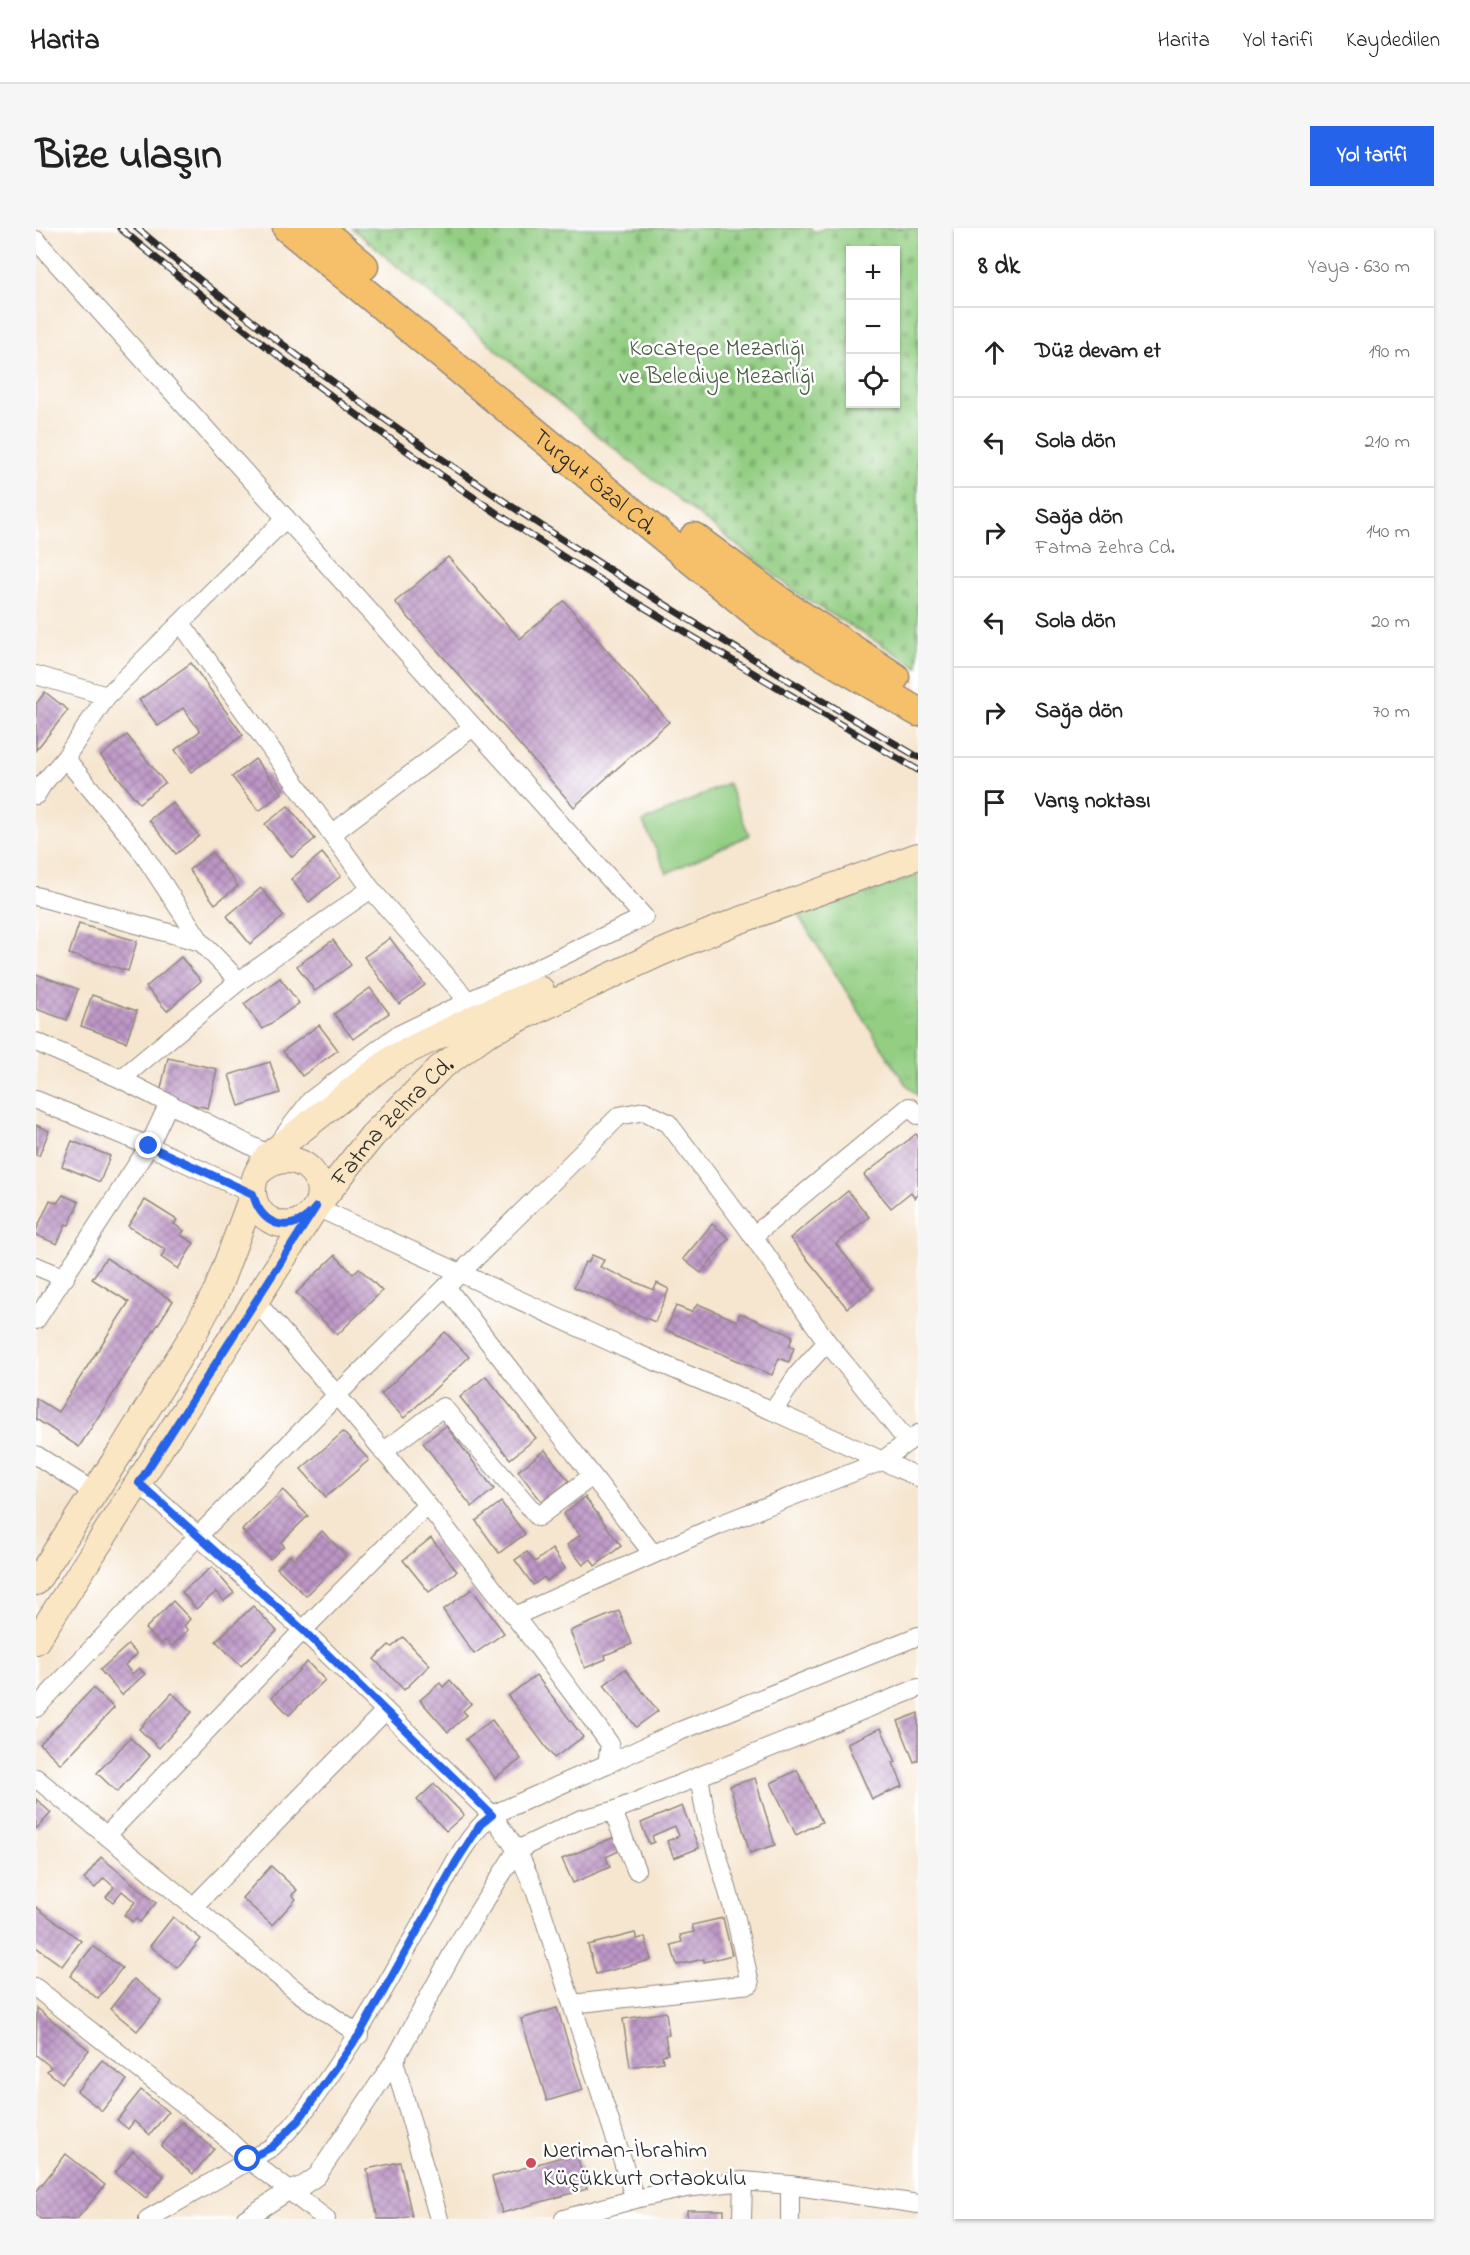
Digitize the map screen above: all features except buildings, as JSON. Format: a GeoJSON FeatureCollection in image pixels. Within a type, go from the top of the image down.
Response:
{"type":"FeatureCollection","features":[{"type":"Feature","properties":{"kind":"main road","name":"Turgut Özal Cd."},"geometry":{"type":"LineString","coordinates":[[287,228],[769,624],[918,712]]}},
{"type":"Feature","properties":{"kind":"main road","name":"Turgut Özal Cd."},"geometry":{"type":"LineString","coordinates":[[319,228],[497,382],[728,564],[895,677],[918,689]]}},
{"type":"Feature","properties":{"kind":"main road","name":"Fatma Zehra Cd."},"geometry":{"type":"LineString","coordinates":[[36,1641],[316,1207],[372,1136],[440,1068],[486,1034],[697,920],[918,842]]}},
{"type":"Feature","properties":{"kind":"main road","name":"Fatma Zehra Cd."},"geometry":{"type":"LineString","coordinates":[[260,1173],[393,1058],[481,1015],[580,982],[735,922],[918,856]]}},
{"type":"Feature","properties":{"kind":"main road"},"geometry":{"type":"LineString","coordinates":[[36,1582],[194,1333],[217,1290],[260,1173],[267,1164],[277,1160],[299,1161],[308,1167],[319,1186],[316,1207],[309,1216],[290,1225],[269,1220],[261,1214],[260,1173]]}},
{"type":"Feature","properties":{"kind":"street"},"geometry":{"type":"LineString","coordinates":[[36,240],[644,917],[396,1036],[311,1100],[260,1173]]}},
{"type":"Feature","properties":{"kind":"street"},"geometry":{"type":"LineString","coordinates":[[36,795],[65,759],[107,696],[286,519]]}},
{"type":"Feature","properties":{"kind":"street"},"geometry":{"type":"LineString","coordinates":[[181,623],[371,889],[468,1001]]}},
{"type":"Feature","properties":{"kind":"street"},"geometry":{"type":"LineString","coordinates":[[36,675],[107,696]]}},
{"type":"Feature","properties":{"kind":"street"},"geometry":{"type":"LineString","coordinates":[[333,833],[473,727]]}},
{"type":"Feature","properties":{"kind":"street"},"geometry":{"type":"LineString","coordinates":[[65,759],[138,846],[201,942],[239,981]]}},
{"type":"Feature","properties":{"kind":"street"},"geometry":{"type":"LineString","coordinates":[[121,1079],[239,981],[371,889]]}},
{"type":"Feature","properties":{"kind":"street"},"geometry":{"type":"LineString","coordinates":[[36,896],[201,942]]}},
{"type":"Feature","properties":{"kind":"street"},"geometry":{"type":"LineString","coordinates":[[36,1042],[121,1079],[169,1103],[260,1173]]}},
{"type":"Feature","properties":{"kind":"street"},"geometry":{"type":"LineString","coordinates":[[36,1100],[149,1146],[260,1173]]}},
{"type":"Feature","properties":{"kind":"street"},"geometry":{"type":"LineString","coordinates":[[36,1320],[149,1146],[169,1103]]}},
{"type":"Feature","properties":{"kind":"street"},"geometry":{"type":"LineString","coordinates":[[753,1236],[909,1107],[918,1115]]}},
{"type":"Feature","properties":{"kind":"street"},"geometry":{"type":"LineString","coordinates":[[36,1708],[199,1535],[619,1116],[644,1111],[668,1122],[753,1236],[827,1342],[913,1438],[882,1461],[719,1525],[515,1616]]}},
{"type":"Feature","properties":{"kind":"street"},"geometry":{"type":"LineString","coordinates":[[316,1207],[624,1348],[773,1411],[918,1477]]}},
{"type":"Feature","properties":{"kind":"street"},"geometry":{"type":"LineString","coordinates":[[36,1266],[64,1278]]}},
{"type":"Feature","properties":{"kind":"street"},"geometry":{"type":"LineString","coordinates":[[446,1287],[653,1554]]}},
{"type":"Feature","properties":{"kind":"street"},"geometry":{"type":"LineString","coordinates":[[255,1301],[428,1505],[515,1616],[610,1744],[607,1764]]}},
{"type":"Feature","properties":{"kind":"street"},"geometry":{"type":"LineString","coordinates":[[773,1411],[798,1374],[827,1342]]}},
{"type":"Feature","properties":{"kind":"street"},"geometry":{"type":"LineString","coordinates":[[383,1452],[443,1407],[538,1517],[592,1476]]}},
{"type":"Feature","properties":{"kind":"street"},"geometry":{"type":"LineString","coordinates":[[36,1455],[94,1492]]}},
{"type":"Feature","properties":{"kind":"street"},"geometry":{"type":"LineString","coordinates":[[139,1483],[303,1630],[492,1815],[517,1850],[535,1890],[635,2199]]}},
{"type":"Feature","properties":{"kind":"street"},"geometry":{"type":"LineString","coordinates":[[106,1835],[303,1630],[428,1505]]}},
{"type":"Feature","properties":{"kind":"street"},"geometry":{"type":"LineString","coordinates":[[148,2219],[272,2147],[299,2120],[359,2035],[456,1862],[480,1825],[492,1815],[675,1732],[918,1636]]}},
{"type":"Feature","properties":{"kind":"street"},"geometry":{"type":"LineString","coordinates":[[245,2219],[288,2191],[304,2185],[317,2176],[394,2061],[457,1945],[517,1850],[579,1820],[613,1811],[918,1688]]}},
{"type":"Feature","properties":{"kind":"street"},"geometry":{"type":"LineString","coordinates":[[194,1906],[385,1711]]}},
{"type":"Feature","properties":{"kind":"street"},"geometry":{"type":"LineString","coordinates":[[572,2004],[750,1984],[736,1919],[705,1812],[699,1776]]}},
{"type":"Feature","properties":{"kind":"street"},"geometry":{"type":"LineString","coordinates":[[36,1778],[299,1993],[359,2035]]}},
{"type":"Feature","properties":{"kind":"street"},"geometry":{"type":"LineString","coordinates":[[613,1811],[636,1870]]}},
{"type":"Feature","properties":{"kind":"street"},"geometry":{"type":"LineString","coordinates":[[36,1988],[326,2219]]}},
{"type":"Feature","properties":{"kind":"street"},"geometry":{"type":"LineString","coordinates":[[394,2061],[439,2219]]}},
{"type":"Feature","properties":{"kind":"street"},"geometry":{"type":"LineString","coordinates":[[742,2219],[743,2181]]}},
{"type":"Feature","properties":{"kind":"street"},"geometry":{"type":"LineString","coordinates":[[564,2219],[635,2199],[686,2188],[743,2181],[790,2185],[918,2204]]}},
{"type":"Feature","properties":{"kind":"street"},"geometry":{"type":"LineString","coordinates":[[789,2219],[790,2185]]}},
{"type":"Feature","properties":{"kind":"green space","name":"Kocatepe Mezarlığı ve Belediye Mezarlığı"},"geometry":{"type":"Polygon","coordinates":[[[352,228],[810,228],[815,232],[825,228],[918,228],[918,667],[801,596],[601,438],[352,228]]]}},
{"type":"Feature","properties":{"kind":"green space"},"geometry":{"type":"Polygon","coordinates":[[[728,783],[749,835],[667,873],[643,822],[728,783]]]}},
{"type":"Feature","properties":{"kind":"green space"},"geometry":{"type":"Polygon","coordinates":[[[918,875],[918,1096],[904,1082],[799,917],[918,875]]]}},
{"type":"Feature","properties":{"kind":"railway"},"geometry":{"type":"LineString","coordinates":[[120,228],[306,377],[500,515],[669,623],[918,770]]}},
{"type":"Feature","properties":{"kind":"railway"},"geometry":{"type":"LineString","coordinates":[[137,228],[322,374],[418,443],[516,509],[715,636],[918,757]]}},
{"type":"Feature","properties":{"kind":"place","name":"Neriman-İbrahim Küçükkurt Ortaokulu"},"geometry":{"type":"Point","coordinates":[531,2163]}},
{"type":"Feature","properties":{"kind":"route"},"geometry":{"type":"LineString","coordinates":[[149,1146],[253,1194],[255,1204],[261,1214],[279,1224],[290,1225],[300,1222],[316,1207],[139,1483],[303,1630],[492,1815],[480,1825],[456,1862],[359,2035],[299,2120],[272,2147],[248,2159]]}}]}
